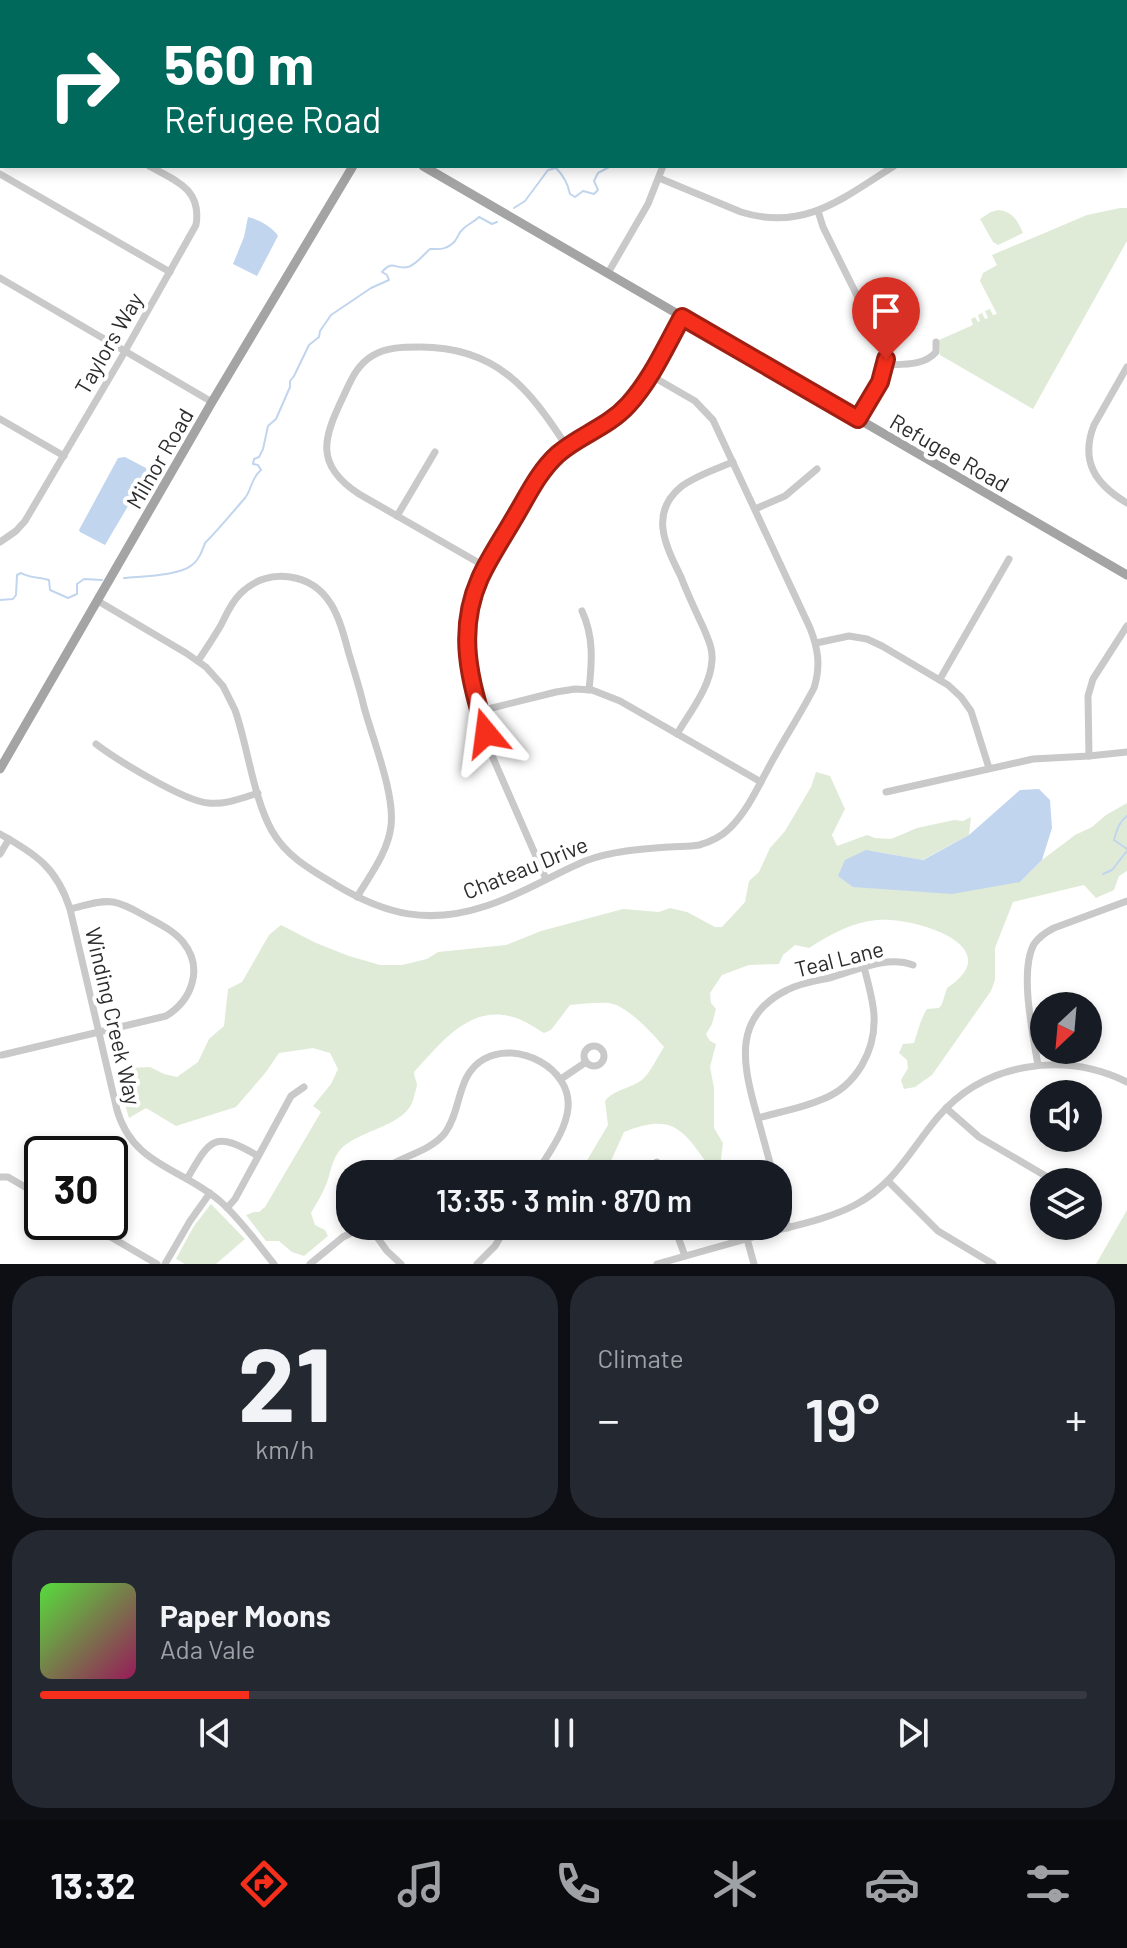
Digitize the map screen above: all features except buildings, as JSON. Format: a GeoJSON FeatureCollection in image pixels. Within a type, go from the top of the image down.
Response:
{"type":"FeatureCollection","features":[{"type":"Feature","properties":{"kind":"main road","name":"Milnor Road"},"geometry":{"type":"LineString","coordinates":[[0,769],[212,402],[352,168]]}},
{"type":"Feature","properties":{"kind":"main road","name":"Refugee Road"},"geometry":{"type":"LineString","coordinates":[[426,168],[1127,575]]}},
{"type":"Feature","properties":{"kind":"street","name":"Taylors Way"},"geometry":{"type":"LineString","coordinates":[[0,542],[25,521],[196,225],[197,207],[190,192],[152,168]]}},
{"type":"Feature","properties":{"kind":"street"},"geometry":{"type":"LineString","coordinates":[[608,273],[648,204],[662,168]]}},
{"type":"Feature","properties":{"kind":"street"},"geometry":{"type":"LineString","coordinates":[[659,178],[751,215],[791,217],[818,211],[891,168]]}},
{"type":"Feature","properties":{"kind":"street"},"geometry":{"type":"LineString","coordinates":[[0,174],[170,272]]}},
{"type":"Feature","properties":{"kind":"street"},"geometry":{"type":"LineString","coordinates":[[818,211],[823,227],[882,342],[886,359],[880,382],[858,419]]}},
{"type":"Feature","properties":{"kind":"street"},"geometry":{"type":"LineString","coordinates":[[0,278],[212,402]]}},
{"type":"Feature","properties":{"kind":"street"},"geometry":{"type":"LineString","coordinates":[[546,879],[499,775],[468,665],[466,638],[474,595],[486,567],[541,473],[567,447],[618,416],[635,398],[682,317]]}},
{"type":"Feature","properties":{"kind":"street"},"geometry":{"type":"LineString","coordinates":[[885,365],[912,364],[930,358],[936,352],[936,342]]}},
{"type":"Feature","properties":{"kind":"street"},"geometry":{"type":"LineString","coordinates":[[486,567],[345,484],[333,471],[326,454],[326,437],[350,381],[365,360],[379,352],[397,348],[441,348],[466,353],[490,362],[525,388],[567,447]]}},
{"type":"Feature","properties":{"kind":"street"},"geometry":{"type":"LineString","coordinates":[[1127,367],[1094,425],[1088,451],[1091,468],[1101,483],[1127,503]]}},
{"type":"Feature","properties":{"kind":"street","name":"Chateau Drive"},"geometry":{"type":"LineString","coordinates":[[98,601],[198,661],[212,673],[229,696],[238,719],[270,827],[289,853],[305,866],[382,908],[425,915],[486,907],[599,856],[695,846],[712,840],[733,825],[761,782],[814,688],[819,662],[810,628],[713,420],[702,406],[650,375]]}},
{"type":"Feature","properties":{"kind":"street"},"geometry":{"type":"LineString","coordinates":[[0,419],[64,456]]}},
{"type":"Feature","properties":{"kind":"street"},"geometry":{"type":"LineString","coordinates":[[397,516],[435,452]]}},
{"type":"Feature","properties":{"kind":"street"},"geometry":{"type":"LineString","coordinates":[[677,734],[707,682],[712,658],[704,629],[667,547],[663,521],[672,496],[685,484],[733,462]]}},
{"type":"Feature","properties":{"kind":"street"},"geometry":{"type":"LineString","coordinates":[[755,509],[785,496],[817,469]]}},
{"type":"Feature","properties":{"kind":"street"},"geometry":{"type":"LineString","coordinates":[[940,679],[1009,559]]}},
{"type":"Feature","properties":{"kind":"street"},"geometry":{"type":"LineString","coordinates":[[198,661],[230,606],[255,582],[272,576],[298,578],[321,590],[332,604],[340,619],[387,786],[391,812],[390,836],[384,852],[357,897]]}},
{"type":"Feature","properties":{"kind":"street"},"geometry":{"type":"LineString","coordinates":[[582,611],[592,642],[589,690]]}},
{"type":"Feature","properties":{"kind":"street"},"geometry":{"type":"LineString","coordinates":[[1089,756],[1090,688],[1127,626]]}},
{"type":"Feature","properties":{"kind":"street"},"geometry":{"type":"LineString","coordinates":[[816,643],[849,636],[867,639],[940,679],[955,691],[971,711],[989,768]]}},
{"type":"Feature","properties":{"kind":"street"},"geometry":{"type":"LineString","coordinates":[[480,711],[556,692],[589,690],[620,701],[761,782]]}},
{"type":"Feature","properties":{"kind":"street"},"geometry":{"type":"LineString","coordinates":[[96,744],[192,800],[217,804],[258,793]]}},
{"type":"Feature","properties":{"kind":"street"},"geometry":{"type":"LineString","coordinates":[[886,792],[1033,759],[1127,752]]}},
{"type":"Feature","properties":{"kind":"street","name":"Winding Creek Way"},"geometry":{"type":"LineString","coordinates":[[0,834],[49,867],[63,888],[117,1110],[130,1139],[144,1154],[210,1193],[227,1208],[274,1264]]}},
{"type":"Feature","properties":{"kind":"street"},"geometry":{"type":"LineString","coordinates":[[0,854],[9,839]]}},
{"type":"Feature","properties":{"kind":"street"},"geometry":{"type":"LineString","coordinates":[[1038,1065],[1027,978],[1028,961],[1034,945],[1045,932],[1127,901]]}},
{"type":"Feature","properties":{"kind":"street"},"geometry":{"type":"LineString","coordinates":[[2,1055],[166,1016],[190,993],[194,976],[193,959],[185,944],[173,932],[121,904],[104,902],[70,909]]}},
{"type":"Feature","properties":{"kind":"street","name":"Teal Lane"},"geometry":{"type":"LineString","coordinates":[[769,1160],[745,1069],[744,1050],[751,1025],[761,1011],[787,990],[864,967],[895,961],[913,965]]}},
{"type":"Feature","properties":{"kind":"street"},"geometry":{"type":"LineString","coordinates":[[758,1118],[826,1098],[843,1088],[860,1068],[871,1045],[874,1020],[864,967]]}},
{"type":"Feature","properties":{"kind":"street"},"geometry":{"type":"LineString","coordinates":[[399,1160],[431,1146],[443,1136],[452,1121],[467,1075],[478,1063],[501,1053],[524,1056],[548,1066],[561,1079],[567,1093],[567,1119],[544,1160]]}},
{"type":"Feature","properties":{"kind":"street"},"geometry":{"type":"LineString","coordinates":[[561,1079],[586,1062]]}},
{"type":"Feature","properties":{"kind":"street"},"geometry":{"type":"LineString","coordinates":[[792,1227],[847,1209],[870,1196],[903,1166],[946,1108],[989,1079],[1038,1065],[1069,1065],[1101,1071],[1127,1082]]}},
{"type":"Feature","properties":{"kind":"street"},"geometry":{"type":"LineString","coordinates":[[227,1208],[235,1199],[291,1096],[304,1087]]}},
{"type":"Feature","properties":{"kind":"street"},"geometry":{"type":"LineString","coordinates":[[946,1108],[979,1137],[1032,1168]]}},
{"type":"Feature","properties":{"kind":"street"},"geometry":{"type":"LineString","coordinates":[[187,1179],[206,1147],[216,1142],[230,1141],[258,1156]]}},
{"type":"Feature","properties":{"kind":"street"},"geometry":{"type":"LineString","coordinates":[[0,1177],[8,1177],[24,1186]]}},
{"type":"Feature","properties":{"kind":"street"},"geometry":{"type":"LineString","coordinates":[[888,1181],[938,1231],[993,1264]]}},
{"type":"Feature","properties":{"kind":"street"},"geometry":{"type":"LineString","coordinates":[[165,1264],[210,1193]]}},
{"type":"Feature","properties":{"kind":"street"},"geometry":{"type":"LineString","coordinates":[[116,1240],[157,1264]]}},
{"type":"Feature","properties":{"kind":"street"},"geometry":{"type":"LineString","coordinates":[[310,1264],[339,1240]]}},
{"type":"Feature","properties":{"kind":"street"},"geometry":{"type":"LineString","coordinates":[[378,1240],[401,1264]]}},
{"type":"Feature","properties":{"kind":"street"},"geometry":{"type":"LineString","coordinates":[[477,1264],[499,1240]]}},
{"type":"Feature","properties":{"kind":"street"},"geometry":{"type":"LineString","coordinates":[[679,1240],[685,1256]]}},
{"type":"Feature","properties":{"kind":"street"},"geometry":{"type":"LineString","coordinates":[[657,1264],[743,1240]]}},
{"type":"Feature","properties":{"kind":"street"},"geometry":{"type":"LineString","coordinates":[[747,1240],[754,1264]]}},
{"type":"Feature","properties":{"kind":"green space"},"geometry":{"type":"Polygon","coordinates":[[[1127,208],[1127,241],[1033,409],[940,355],[939,340],[973,325],[971,319],[975,317],[980,321],[978,315],[982,313],[985,319],[988,318],[985,311],[990,309],[993,315],[997,314],[980,281],[983,273],[997,265],[992,255],[1087,215],[1127,208]]]}},
{"type":"Feature","properties":{"kind":"green space"},"geometry":{"type":"Polygon","coordinates":[[[998,210],[1014,217],[1023,233],[998,245],[993,242],[980,219],[998,210]]]}},
{"type":"Feature","properties":{"kind":"green space"},"geometry":{"type":"Polygon","coordinates":[[[816,772],[830,776],[845,809],[832,835],[837,846],[867,835],[891,839],[917,828],[971,817],[969,835],[922,860],[866,850],[1020,882],[1042,860],[1075,835],[1127,803],[1127,871],[1119,876],[1114,890],[1096,898],[1084,885],[1013,902],[995,948],[995,980],[991,991],[932,1075],[915,1087],[904,1089],[901,1080],[908,1068],[907,1060],[899,1053],[903,1044],[914,1043],[927,1009],[939,1008],[947,988],[964,973],[968,959],[962,947],[950,937],[912,923],[868,921],[841,930],[809,948],[795,945],[783,955],[779,964],[749,965],[722,975],[710,993],[711,1003],[716,1009],[706,1034],[716,1044],[710,1067],[714,1088],[714,1128],[723,1143],[721,1160],[705,1160],[676,1128],[655,1124],[624,1132],[611,1160],[587,1160],[608,1125],[605,1101],[643,1079],[664,1047],[632,1015],[609,1003],[570,1005],[551,1030],[544,1033],[520,1019],[500,1015],[471,1020],[458,1028],[414,1072],[416,1088],[410,1106],[403,1114],[348,1143],[337,1154],[311,1213],[315,1225],[325,1230],[328,1236],[304,1256],[292,1252],[279,1241],[266,1241],[246,1215],[265,1207],[321,1112],[313,1106],[331,1084],[338,1069],[330,1053],[313,1048],[279,1053],[236,1107],[176,1126],[146,1108],[129,1118],[122,1087],[128,1068],[150,1067],[177,1077],[198,1062],[209,1039],[224,1026],[228,989],[242,982],[269,935],[281,925],[316,943],[380,965],[402,965],[427,959],[438,952],[506,945],[541,931],[623,909],[659,912],[670,908],[687,912],[715,927],[722,927],[745,902],[749,881],[759,872],[770,848],[785,831],[811,787],[816,772]]]}},
{"type":"Feature","properties":{"kind":"green space"},"geometry":{"type":"Polygon","coordinates":[[[211,1204],[245,1239],[216,1264],[185,1264],[176,1259],[194,1226],[211,1204]]]}},
{"type":"Feature","properties":{"kind":"green space"},"geometry":{"type":"Polygon","coordinates":[[[1126,1212],[1127,1264],[1096,1264],[1126,1212]]]}},
{"type":"Feature","properties":{"kind":"water"},"geometry":{"type":"Polygon","coordinates":[[[248,217],[264,224],[278,236],[257,276],[233,264],[248,217]]]}},
{"type":"Feature","properties":{"kind":"water"},"geometry":{"type":"Polygon","coordinates":[[[125,457],[146,468],[147,474],[105,545],[79,530],[118,458],[125,457]]]}},
{"type":"Feature","properties":{"kind":"water"},"geometry":{"type":"Polygon","coordinates":[[[1039,789],[1050,800],[1052,828],[1042,860],[1020,882],[952,894],[853,887],[838,876],[845,860],[866,850],[923,860],[969,835],[1020,790],[1039,789]]]}},
{"type":"Feature","properties":{"kind":"waterway"},"geometry":{"type":"LineString","coordinates":[[514,208],[525,201],[548,170],[556,168]]}},
{"type":"Feature","properties":{"kind":"waterway"},"geometry":{"type":"LineString","coordinates":[[556,168],[570,194],[575,197],[583,191],[594,194],[598,190],[594,181],[598,173],[607,168]]}},
{"type":"Feature","properties":{"kind":"waterway"},"geometry":{"type":"LineString","coordinates":[[124,578],[178,571],[197,561],[205,543],[245,498],[261,470],[253,464],[263,449],[268,426],[276,419],[290,381],[309,345],[319,337],[331,315],[371,288],[389,280],[382,272],[389,266],[408,267],[430,249],[449,246],[463,229],[479,217],[492,224],[497,222]]}},
{"type":"Feature","properties":{"kind":"waterway"},"geometry":{"type":"LineString","coordinates":[[0,600],[13,599],[17,575],[21,573],[49,580],[50,590],[68,598],[77,594],[77,584],[84,579],[102,580]]}},
{"type":"Feature","properties":{"kind":"waterway"},"geometry":{"type":"LineString","coordinates":[[1127,816],[1120,823],[1114,840],[1127,849]]}},
{"type":"Feature","properties":{"kind":"waterway"},"geometry":{"type":"LineString","coordinates":[[1103,874],[1112,870],[1127,851]]}},
{"type":"Feature","properties":{"kind":"route"},"geometry":{"type":"LineString","coordinates":[[486,733],[466,647],[469,612],[480,578],[541,473],[559,454],[611,421],[630,404],[682,317],[858,419],[880,382],[886,359]]}}]}
